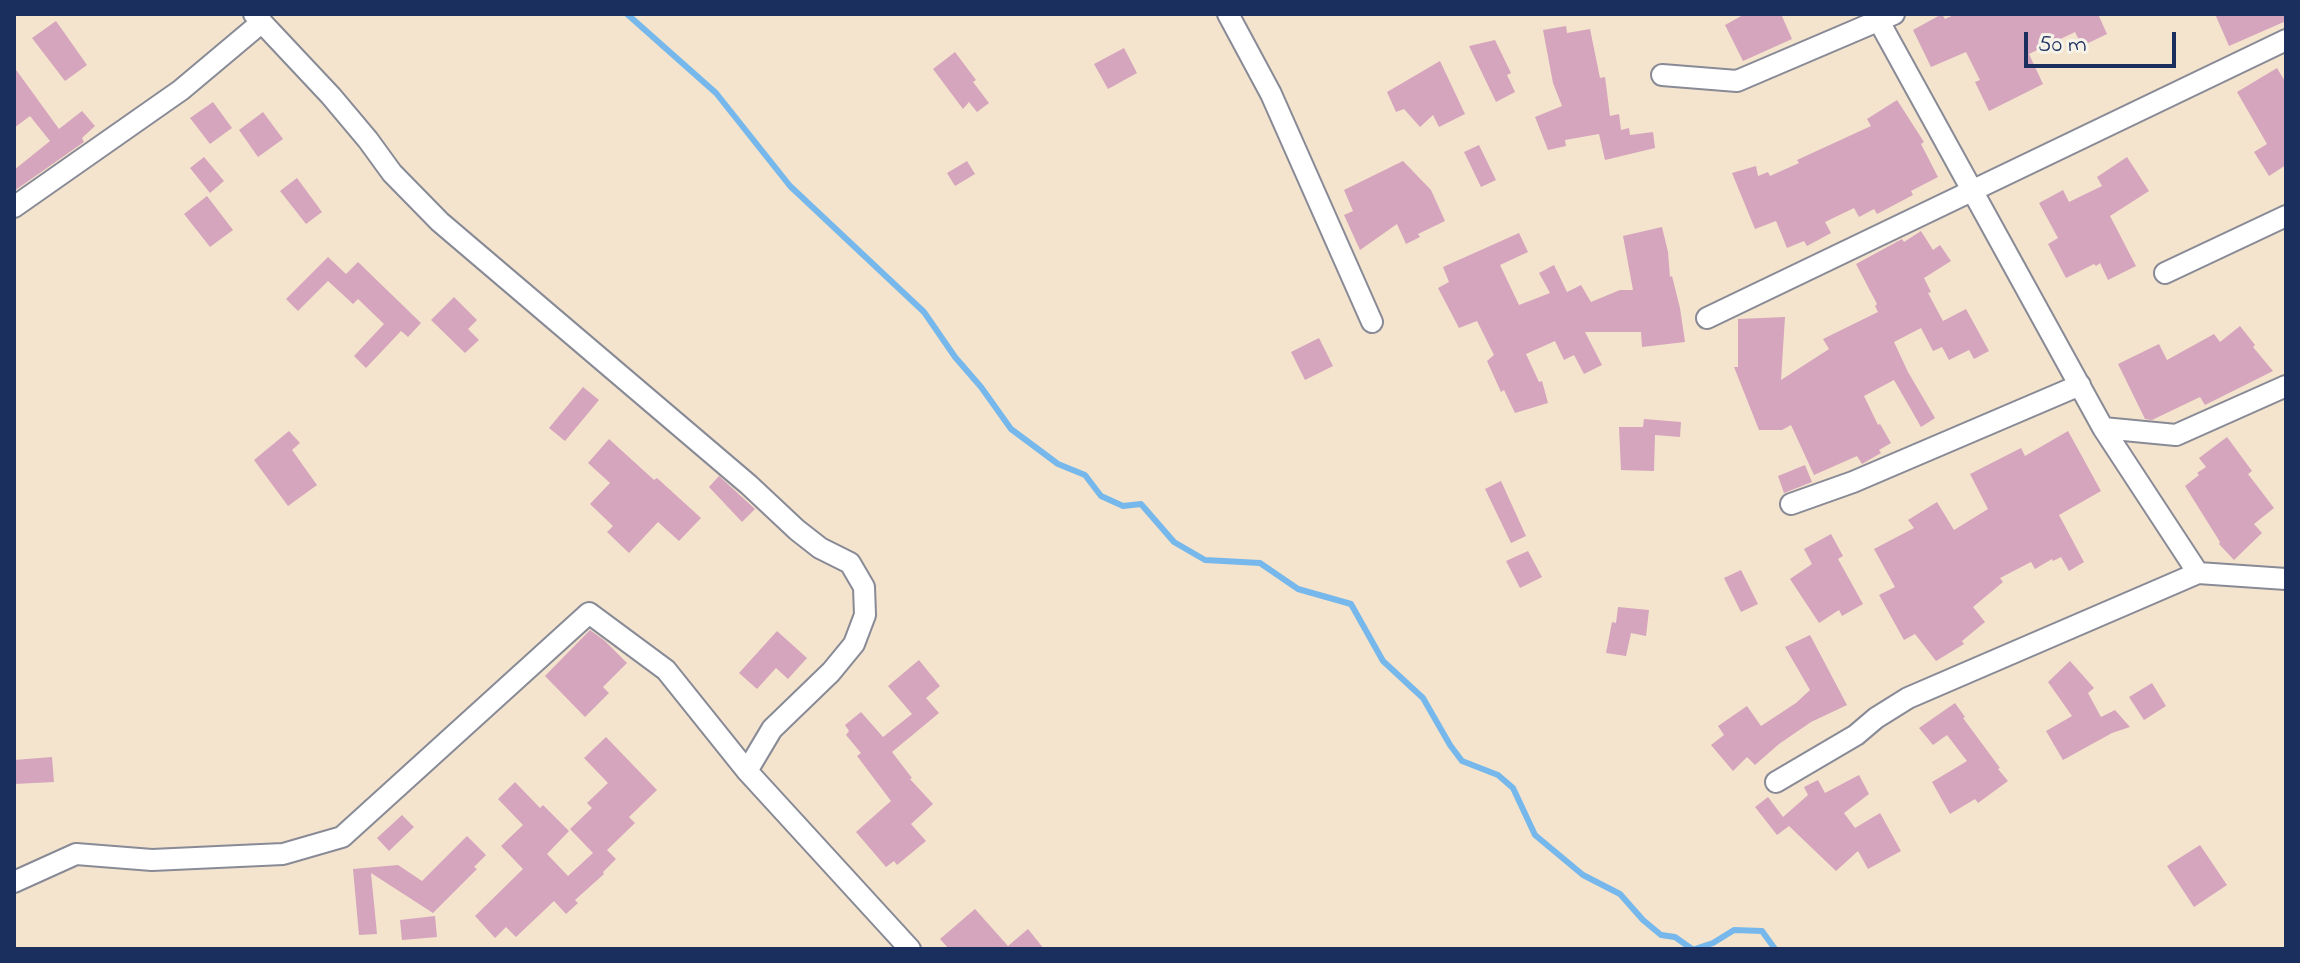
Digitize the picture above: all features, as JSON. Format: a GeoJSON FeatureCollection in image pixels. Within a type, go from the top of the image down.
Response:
{"type":"FeatureCollection","features":[{"type":"Feature","properties":{"kind":"street"},"geometry":{"type":"LineString","coordinates":[[1228,14],[1271,94],[1372,322]]}},
{"type":"Feature","properties":{"kind":"street"},"geometry":{"type":"LineString","coordinates":[[1662,75],[1737,81],[1883,16],[1973,190],[2103,428],[2198,573]]}},
{"type":"Feature","properties":{"kind":"street"},"geometry":{"type":"LineString","coordinates":[[14,207],[181,90],[258,18],[331,96],[392,173],[440,222],[749,485],[797,530],[820,548],[850,563],[864,587],[865,615],[854,644],[831,672],[772,729],[747,771]]}},
{"type":"Feature","properties":{"kind":"street"},"geometry":{"type":"LineString","coordinates":[[1707,318],[2286,40]]}},
{"type":"Feature","properties":{"kind":"street"},"geometry":{"type":"LineString","coordinates":[[2165,273],[2286,216]]}},
{"type":"Feature","properties":{"kind":"street"},"geometry":{"type":"LineString","coordinates":[[1791,504],[1853,482],[2080,385]]}},
{"type":"Feature","properties":{"kind":"street"},"geometry":{"type":"LineString","coordinates":[[2103,428],[2176,435],[2286,386]]}},
{"type":"Feature","properties":{"kind":"street"},"geometry":{"type":"LineString","coordinates":[[1776,782],[1856,735],[1908,698],[2198,573],[2286,579]]}},
{"type":"Feature","properties":{"kind":"street"},"geometry":{"type":"LineString","coordinates":[[14,882],[76,854],[152,860],[283,854],[342,837],[589,613],[666,670],[747,771],[910,949]]}},
{"type":"Feature","properties":{"kind":"building"},"geometry":{"type":"Polygon","coordinates":[[[1745,14],[1781,14],[1792,39],[1743,61],[1725,25],[1745,14]]]}},
{"type":"Feature","properties":{"kind":"building"},"geometry":{"type":"Polygon","coordinates":[[[1942,14],[1945,19],[1956,14],[2098,14],[2107,34],[2082,46],[2075,32],[2029,54],[2043,84],[1989,111],[1975,82],[1980,80],[1966,52],[1931,67],[1913,30],[1942,14]]]}},
{"type":"Feature","properties":{"kind":"building"},"geometry":{"type":"Polygon","coordinates":[[[2215,14],[2286,14],[2286,21],[2229,46],[2215,14]]]}},
{"type":"Feature","properties":{"kind":"building"},"geometry":{"type":"Polygon","coordinates":[[[56,21],[87,65],[65,81],[32,38],[56,21]]]}},
{"type":"Feature","properties":{"kind":"building"},"geometry":{"type":"Polygon","coordinates":[[[1566,26],[1567,33],[1590,29],[1600,78],[1605,77],[1610,116],[1619,114],[1621,130],[1629,128],[1630,135],[1653,132],[1655,148],[1605,160],[1599,134],[1565,140],[1566,146],[1548,150],[1535,117],[1562,106],[1553,83],[1543,30],[1566,26]]]}},
{"type":"Feature","properties":{"kind":"building"},"geometry":{"type":"Polygon","coordinates":[[[1495,40],[1511,73],[1507,75],[1515,92],[1496,102],[1469,46],[1495,40]]]}},
{"type":"Feature","properties":{"kind":"building"},"geometry":{"type":"Polygon","coordinates":[[[1124,48],[1137,73],[1108,89],[1094,64],[1124,48]]]}},
{"type":"Feature","properties":{"kind":"building"},"geometry":{"type":"Polygon","coordinates":[[[955,52],[989,103],[977,112],[969,102],[963,109],[933,69],[955,52]]]}},
{"type":"Feature","properties":{"kind":"building"},"geometry":{"type":"Polygon","coordinates":[[[1440,61],[1465,114],[1439,127],[1433,115],[1420,127],[1404,109],[1396,112],[1387,92],[1440,61]]]}},
{"type":"Feature","properties":{"kind":"building"},"geometry":{"type":"Polygon","coordinates":[[[14,67],[59,129],[82,111],[95,126],[82,138],[84,142],[14,191],[14,170],[50,141],[30,116],[14,128],[14,67]]]}},
{"type":"Feature","properties":{"kind":"building"},"geometry":{"type":"Polygon","coordinates":[[[2277,68],[2286,83],[2286,165],[2269,176],[2254,152],[2267,144],[2237,92],[2277,68]]]}},
{"type":"Feature","properties":{"kind":"building"},"geometry":{"type":"Polygon","coordinates":[[[1897,100],[1924,142],[1921,144],[1938,177],[1911,191],[1913,195],[1877,214],[1874,209],[1859,217],[1854,208],[1825,222],[1831,233],[1807,246],[1804,241],[1787,248],[1776,221],[1755,229],[1732,173],[1756,166],[1758,176],[1768,172],[1770,176],[1871,126],[1867,119],[1897,100]]]}},
{"type":"Feature","properties":{"kind":"building"},"geometry":{"type":"Polygon","coordinates":[[[213,102],[232,128],[210,144],[190,118],[213,102]]]}},
{"type":"Feature","properties":{"kind":"building"},"geometry":{"type":"Polygon","coordinates":[[[263,112],[283,139],[258,157],[239,130],[263,112]]]}},
{"type":"Feature","properties":{"kind":"building"},"geometry":{"type":"Polygon","coordinates":[[[1479,145],[1496,180],[1481,187],[1464,152],[1479,145]]]}},
{"type":"Feature","properties":{"kind":"building"},"geometry":{"type":"Polygon","coordinates":[[[204,157],[224,181],[210,193],[190,168],[204,157]]]}},
{"type":"Feature","properties":{"kind":"building"},"geometry":{"type":"Polygon","coordinates":[[[2127,157],[2149,191],[2110,216],[2136,266],[2108,280],[2100,263],[2094,264],[2066,278],[2048,244],[2058,238],[2039,203],[2063,190],[2069,202],[2102,186],[2097,177],[2127,157]]]}},
{"type":"Feature","properties":{"kind":"building"},"geometry":{"type":"Polygon","coordinates":[[[967,161],[975,174],[955,186],[947,173],[967,161]]]}},
{"type":"Feature","properties":{"kind":"building"},"geometry":{"type":"Polygon","coordinates":[[[1403,161],[1431,190],[1445,221],[1418,234],[1420,237],[1406,244],[1397,224],[1360,250],[1344,215],[1353,211],[1344,190],[1403,161]]]}},
{"type":"Feature","properties":{"kind":"building"},"geometry":{"type":"Polygon","coordinates":[[[297,178],[322,212],[306,224],[280,191],[297,178]]]}},
{"type":"Feature","properties":{"kind":"building"},"geometry":{"type":"Polygon","coordinates":[[[207,196],[233,230],[210,247],[184,214],[207,196]]]}},
{"type":"Feature","properties":{"kind":"building"},"geometry":{"type":"Polygon","coordinates":[[[1662,227],[1685,342],[1642,347],[1641,332],[1585,332],[1602,365],[1584,374],[1574,355],[1564,360],[1555,341],[1526,354],[1539,382],[1542,381],[1548,403],[1515,413],[1487,361],[1494,355],[1477,321],[1459,328],[1438,288],[1449,282],[1443,267],[1519,233],[1528,252],[1500,265],[1519,305],[1550,293],[1539,273],[1554,265],[1567,292],[1581,285],[1591,302],[1620,290],[1633,290],[1623,236],[1662,227]]]}},
{"type":"Feature","properties":{"kind":"building"},"geometry":{"type":"Polygon","coordinates":[[[1921,231],[1933,250],[1940,245],[1951,261],[1924,278],[1931,292],[1928,293],[1943,321],[1966,309],[1989,351],[1974,359],[1969,350],[1949,360],[1942,347],[1933,351],[1921,328],[1894,342],[1935,418],[1921,427],[1894,380],[1864,396],[1891,443],[1862,464],[1857,456],[1814,475],[1791,425],[1782,430],[1759,430],[1734,367],[1738,367],[1738,319],[1785,317],[1781,380],[1829,349],[1823,339],[1878,312],[1877,304],[1856,264],[1921,231]]]}},
{"type":"Feature","properties":{"kind":"building"},"geometry":{"type":"Polygon","coordinates":[[[328,257],[346,274],[358,262],[421,323],[408,337],[401,331],[366,368],[354,356],[384,324],[358,299],[353,304],[328,281],[298,311],[286,299],[328,257]]]}},
{"type":"Feature","properties":{"kind":"building"},"geometry":{"type":"Polygon","coordinates":[[[454,297],[477,320],[468,329],[479,340],[465,353],[431,320],[454,297]]]}},
{"type":"Feature","properties":{"kind":"building"},"geometry":{"type":"Polygon","coordinates":[[[2240,326],[2273,371],[2205,405],[2200,397],[2152,420],[2145,419],[2118,364],[2159,344],[2167,360],[2214,334],[2220,342],[2240,326]]]}},
{"type":"Feature","properties":{"kind":"building"},"geometry":{"type":"Polygon","coordinates":[[[1319,338],[1333,366],[1305,380],[1291,352],[1319,338]]]}},
{"type":"Feature","properties":{"kind":"building"},"geometry":{"type":"Polygon","coordinates":[[[583,387],[599,400],[565,441],[549,428],[583,387]]]}},
{"type":"Feature","properties":{"kind":"building"},"geometry":{"type":"Polygon","coordinates":[[[1644,419],[1681,422],[1680,437],[1655,435],[1654,471],[1621,470],[1619,427],[1643,427],[1644,419]]]}},
{"type":"Feature","properties":{"kind":"building"},"geometry":{"type":"Polygon","coordinates":[[[289,431],[300,443],[292,450],[317,485],[288,506],[254,460],[289,431]]]}},
{"type":"Feature","properties":{"kind":"building"},"geometry":{"type":"Polygon","coordinates":[[[2068,431],[2101,491],[2059,515],[2084,562],[2069,571],[2061,557],[2035,569],[2031,562],[2000,578],[2003,582],[1973,607],[1985,622],[1962,641],[1964,644],[1936,661],[1915,634],[1904,640],[1879,595],[1895,587],[1874,549],[1914,528],[1908,520],[1937,502],[1954,530],[1988,509],[1970,474],[2021,448],[2025,456],[2068,431]]]}},
{"type":"Feature","properties":{"kind":"building"},"geometry":{"type":"Polygon","coordinates":[[[2227,437],[2252,471],[2248,474],[2274,508],[2254,524],[2262,533],[2234,560],[2219,544],[2185,486],[2206,467],[2199,458],[2227,437]]]}},
{"type":"Feature","properties":{"kind":"building"},"geometry":{"type":"Polygon","coordinates":[[[609,439],[701,518],[679,541],[658,522],[629,553],[607,532],[613,526],[590,504],[610,483],[588,463],[609,439]]]}},
{"type":"Feature","properties":{"kind":"building"},"geometry":{"type":"Polygon","coordinates":[[[1805,465],[1812,482],[1784,493],[1778,476],[1805,465]]]}},
{"type":"Feature","properties":{"kind":"building"},"geometry":{"type":"Polygon","coordinates":[[[719,476],[755,509],[742,522],[709,487],[719,476]]]}},
{"type":"Feature","properties":{"kind":"building"},"geometry":{"type":"Polygon","coordinates":[[[1501,481],[1526,536],[1511,543],[1485,489],[1501,481]]]}},
{"type":"Feature","properties":{"kind":"building"},"geometry":{"type":"Polygon","coordinates":[[[1831,534],[1843,556],[1838,559],[1863,604],[1842,616],[1839,610],[1819,623],[1790,579],[1812,564],[1804,549],[1831,534]]]}},
{"type":"Feature","properties":{"kind":"building"},"geometry":{"type":"Polygon","coordinates":[[[1528,551],[1542,577],[1520,588],[1506,561],[1528,551]]]}},
{"type":"Feature","properties":{"kind":"building"},"geometry":{"type":"Polygon","coordinates":[[[1741,570],[1758,604],[1741,612],[1724,578],[1741,570]]]}},
{"type":"Feature","properties":{"kind":"building"},"geometry":{"type":"Polygon","coordinates":[[[1618,607],[1649,610],[1646,636],[1631,633],[1626,656],[1606,653],[1618,607]]]}},
{"type":"Feature","properties":{"kind":"building"},"geometry":{"type":"Polygon","coordinates":[[[590,630],[627,663],[603,687],[609,693],[585,717],[545,676],[590,630]]]}},
{"type":"Feature","properties":{"kind":"building"},"geometry":{"type":"Polygon","coordinates":[[[777,631],[807,658],[788,679],[776,668],[757,689],[739,673],[777,631]]]}},
{"type":"Feature","properties":{"kind":"building"},"geometry":{"type":"Polygon","coordinates":[[[1810,635],[1847,705],[1811,722],[1755,765],[1747,757],[1733,771],[1711,745],[1724,735],[1718,726],[1747,706],[1761,726],[1810,690],[1785,647],[1810,635]]]}},
{"type":"Feature","properties":{"kind":"building"},"geometry":{"type":"Polygon","coordinates":[[[919,660],[940,686],[926,698],[939,713],[892,752],[910,779],[933,804],[911,824],[926,841],[897,865],[894,861],[886,867],[856,832],[891,801],[857,756],[861,753],[846,735],[849,731],[845,725],[861,712],[883,737],[912,714],[888,686],[919,660]]]}},
{"type":"Feature","properties":{"kind":"building"},"geometry":{"type":"Polygon","coordinates":[[[2070,661],[2094,688],[2088,693],[2101,717],[2115,710],[2130,727],[2112,733],[2063,760],[2046,731],[2072,716],[2048,682],[2070,661]]]}},
{"type":"Feature","properties":{"kind":"building"},"geometry":{"type":"Polygon","coordinates":[[[2152,683],[2166,706],[2144,720],[2129,697],[2152,683]]]}},
{"type":"Feature","properties":{"kind":"building"},"geometry":{"type":"Polygon","coordinates":[[[1955,703],[2008,781],[1978,803],[1975,799],[1950,814],[1932,782],[1967,761],[1947,735],[1933,745],[1919,728],[1955,703]]]}},
{"type":"Feature","properties":{"kind":"building"},"geometry":{"type":"Polygon","coordinates":[[[606,737],[657,790],[629,817],[635,823],[607,850],[616,859],[575,900],[578,903],[566,914],[554,901],[516,937],[506,927],[495,938],[475,916],[523,869],[501,846],[523,825],[498,799],[515,782],[540,808],[543,805],[569,831],[547,854],[568,876],[593,853],[570,829],[592,808],[587,803],[608,783],[584,758],[606,737]]]}},
{"type":"Feature","properties":{"kind":"building"},"geometry":{"type":"Polygon","coordinates":[[[52,757],[54,782],[14,784],[14,760],[52,757]]]}},
{"type":"Feature","properties":{"kind":"building"},"geometry":{"type":"Polygon","coordinates":[[[1859,775],[1869,794],[1844,813],[1855,828],[1880,813],[1901,851],[1868,869],[1858,851],[1836,871],[1789,826],[1777,835],[1755,807],[1768,797],[1783,817],[1808,795],[1804,787],[1818,780],[1825,793],[1859,775]]]}},
{"type":"Feature","properties":{"kind":"building"},"geometry":{"type":"Polygon","coordinates":[[[402,815],[414,827],[389,851],[377,838],[402,815]]]}},
{"type":"Feature","properties":{"kind":"building"},"geometry":{"type":"Polygon","coordinates":[[[467,836],[486,855],[474,867],[477,869],[433,913],[371,873],[377,934],[359,935],[353,869],[398,865],[422,881],[467,836]]]}},
{"type":"Feature","properties":{"kind":"building"},"geometry":{"type":"Polygon","coordinates":[[[2200,845],[2227,885],[2194,907],[2167,866],[2200,845]]]}},
{"type":"Feature","properties":{"kind":"building"},"geometry":{"type":"Polygon","coordinates":[[[975,909],[1008,946],[1028,929],[1044,949],[949,949],[940,939],[975,909]]]}},
{"type":"Feature","properties":{"kind":"building"},"geometry":{"type":"Polygon","coordinates":[[[435,916],[437,937],[402,940],[400,920],[435,916]]]}},
{"type":"Feature","properties":{"kind":"waterway"},"geometry":{"type":"LineString","coordinates":[[627,14],[716,93],[790,186],[924,312],[1011,429],[1058,464],[1085,475],[1101,496],[1123,506],[1141,504],[1174,542],[1205,560],[1260,563],[1298,589],[1351,604],[1383,661],[1423,698],[1462,761],[1498,775],[1513,788],[1535,835],[1583,875],[1620,894],[1661,935],[1675,937],[1692,949]]}},
{"type":"Feature","properties":{"kind":"waterway"},"geometry":{"type":"LineString","coordinates":[[1695,949],[1713,943],[1734,930],[1762,931],[1775,949]]}}]}
